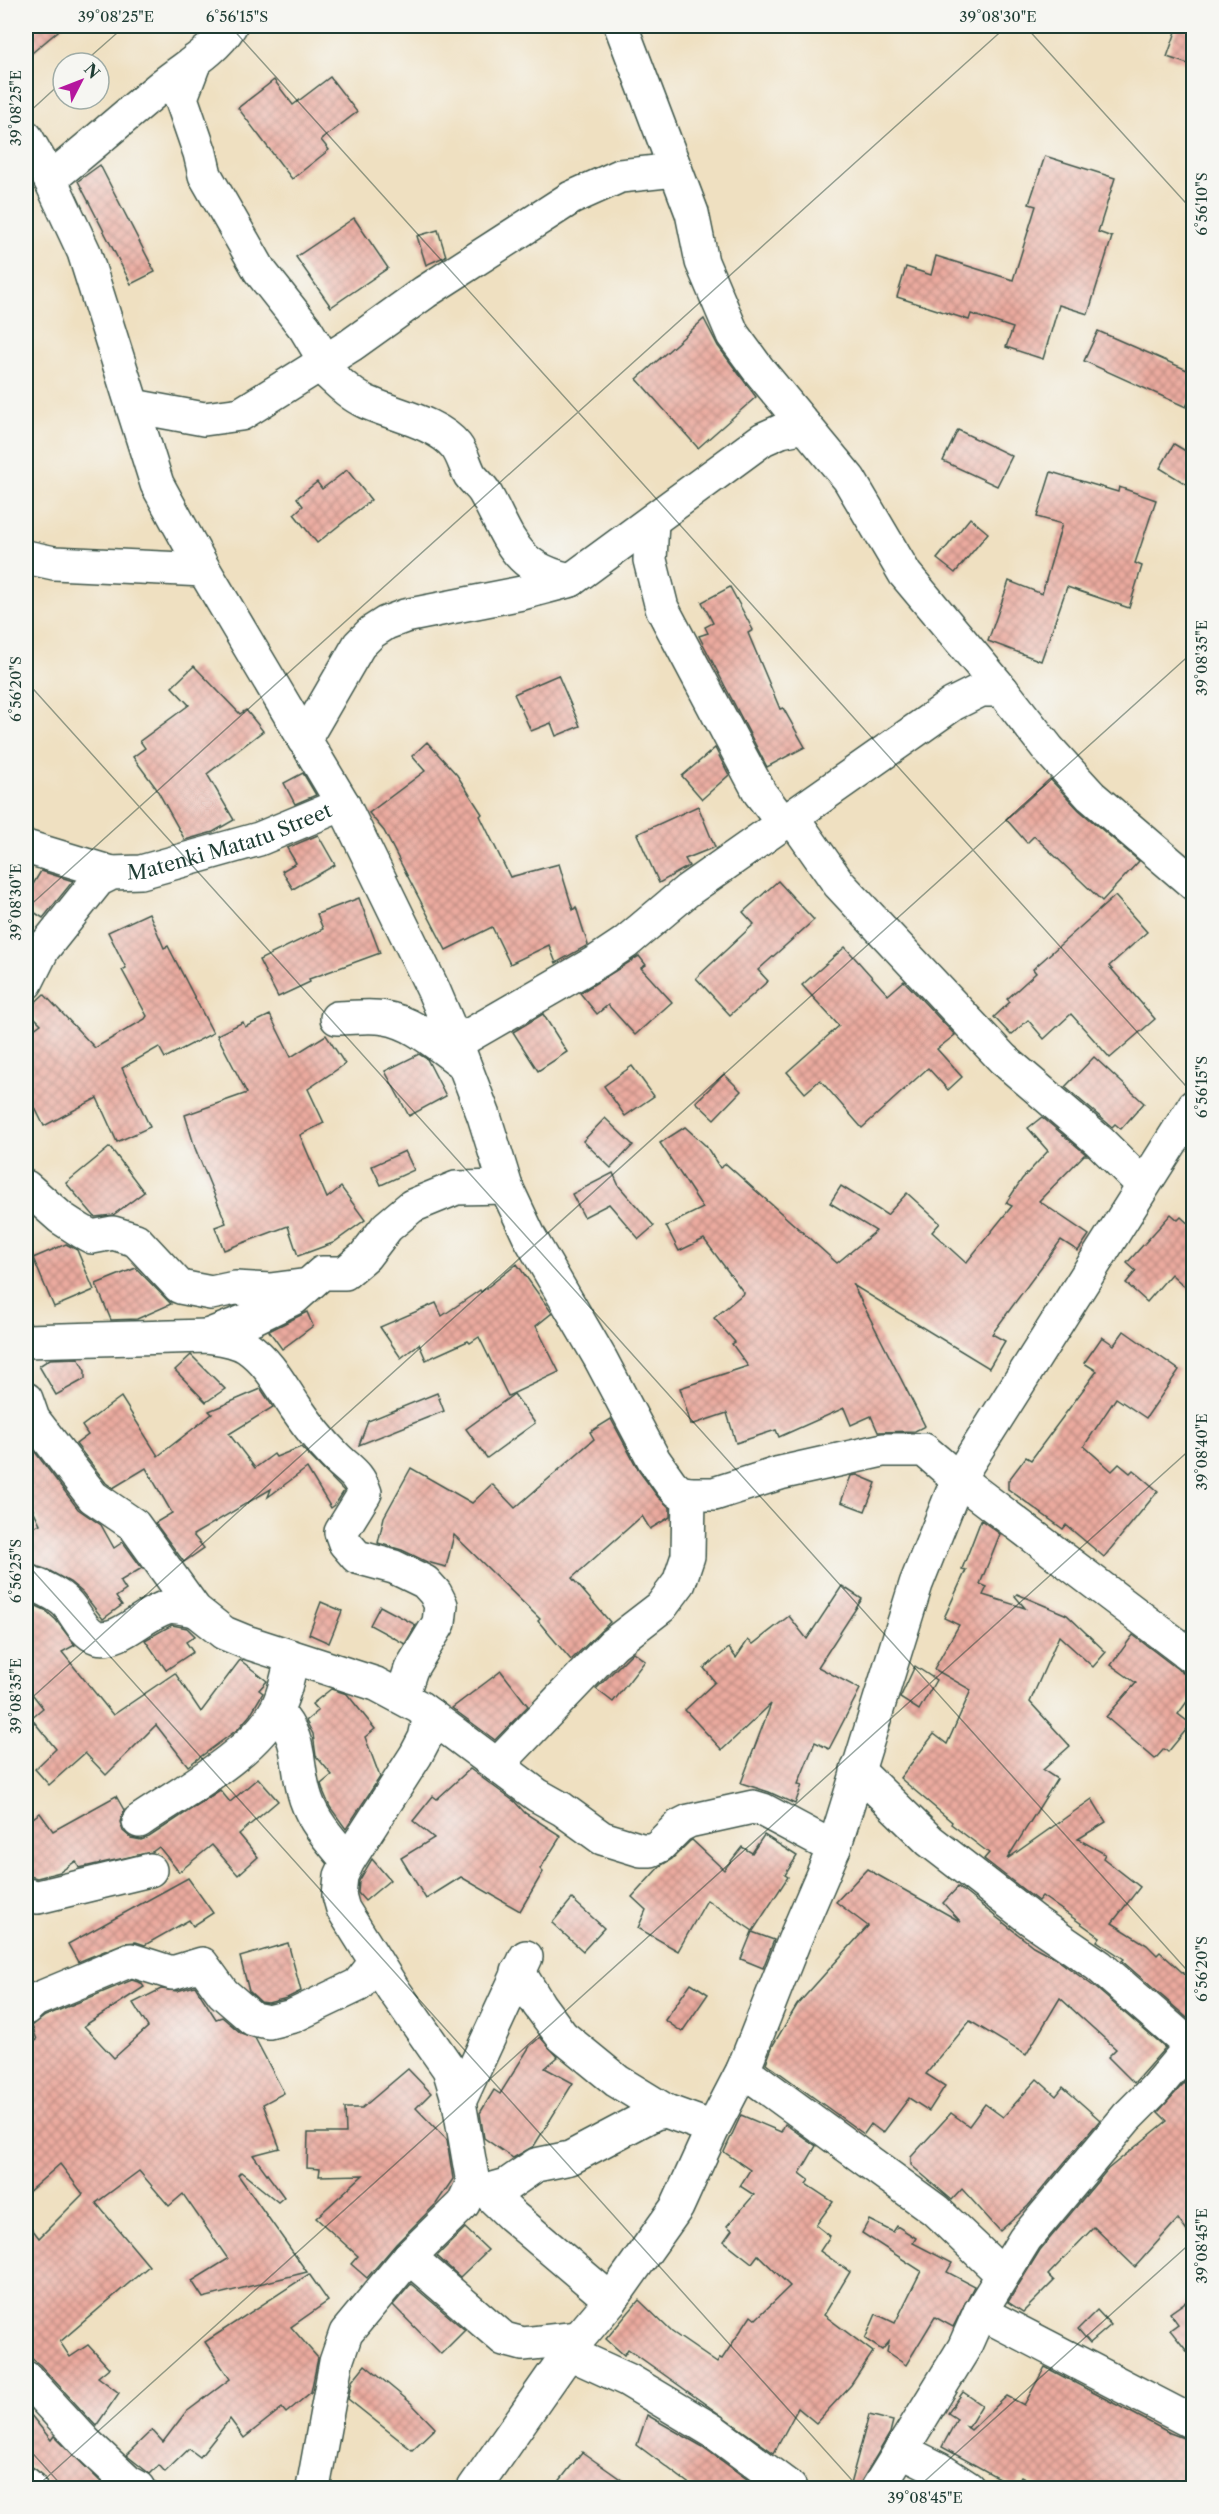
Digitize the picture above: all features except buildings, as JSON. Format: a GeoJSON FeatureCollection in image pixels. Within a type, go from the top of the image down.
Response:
{"type":"FeatureCollection","features":[{"type":"Feature","properties":{"kind":"street"},"geometry":{"type":"LineString","coordinates":[[50,179],[220,40],[230,26]]}},
{"type":"Feature","properties":{"kind":"street"},"geometry":{"type":"LineString","coordinates":[[621,26],[692,213],[702,262],[733,335],[758,369],[849,479],[905,574],[1049,750],[1091,796],[1194,884]]}},
{"type":"Feature","properties":{"kind":"street"},"geometry":{"type":"LineString","coordinates":[[195,61],[181,98],[200,153],[205,176],[260,271],[305,328],[322,363],[349,392],[436,431],[454,444],[470,474],[483,491],[509,542],[526,561],[541,571],[571,580]]}},
{"type":"Feature","properties":{"kind":"street"},"geometry":{"type":"LineString","coordinates":[[27,145],[50,179],[84,252],[157,484],[204,570],[343,804],[433,989],[484,1116],[506,1187],[529,1236],[600,1358],[654,1460],[671,1484],[678,1492],[714,1494],[780,1473],[883,1450],[924,1450],[958,1479],[1175,1646],[1194,1658]]}},
{"type":"Feature","properties":{"kind":"street"},"geometry":{"type":"LineString","coordinates":[[133,406],[204,419],[242,414],[571,198],[620,176],[675,170]]}},
{"type":"Feature","properties":{"kind":"street"},"geometry":{"type":"LineString","coordinates":[[304,740],[359,645],[372,632],[386,623],[405,616],[531,591],[571,580],[763,439],[781,431],[806,426]]}},
{"type":"Feature","properties":{"kind":"street"},"geometry":{"type":"LineString","coordinates":[[652,521],[650,560],[662,608],[760,793],[788,820],[839,884],[1004,1059],[1099,1142],[1143,1185]]}},
{"type":"Feature","properties":{"kind":"street"},"geometry":{"type":"LineString","coordinates":[[26,557],[65,563],[204,570]]}},
{"type":"Feature","properties":{"kind":"street"},"geometry":{"type":"LineString","coordinates":[[460,1053],[625,943],[688,890],[969,694],[981,690],[1002,690]]}},
{"type":"Feature","properties":{"kind":"street","name":"Matenki Matatu Street"},"geometry":{"type":"LineString","coordinates":[[26,983],[43,949],[98,880],[112,873],[141,872],[259,839],[343,804]]}},
{"type":"Feature","properties":{"kind":"street"},"geometry":{"type":"LineString","coordinates":[[26,847],[112,873]]}},
{"type":"Feature","properties":{"kind":"street"},"geometry":{"type":"LineString","coordinates":[[337,1018],[374,1017],[394,1020],[460,1053]]}},
{"type":"Feature","properties":{"kind":"street"},"geometry":{"type":"LineString","coordinates":[[489,2484],[574,2346],[611,2300],[677,2207],[713,2128],[743,2070],[834,1848],[916,1584],[958,1479],[1194,1106]]}},
{"type":"Feature","properties":{"kind":"street"},"geometry":{"type":"LineString","coordinates":[[26,1187],[61,1218],[92,1237],[113,1233],[136,1240],[180,1287],[211,1293],[235,1288],[270,1290],[306,1285]]}},
{"type":"Feature","properties":{"kind":"street"},"geometry":{"type":"LineString","coordinates":[[207,1336],[253,1318],[294,1298],[322,1273],[345,1273],[365,1256],[387,1227],[412,1206],[456,1188],[506,1187]]}},
{"type":"Feature","properties":{"kind":"street"},"geometry":{"type":"LineString","coordinates":[[26,1341],[207,1336],[231,1340],[246,1346],[260,1358],[311,1428],[335,1456],[361,1480],[365,1493],[341,1532],[345,1543],[357,1557],[394,1567],[425,1582],[435,1593],[441,1605],[439,1623],[411,1669],[402,1696]]}},
{"type":"Feature","properties":{"kind":"street"},"geometry":{"type":"LineString","coordinates":[[26,1399],[33,1419],[93,1497],[134,1525],[195,1610],[224,1633],[376,1684],[402,1696],[537,1795],[562,1809],[602,1838],[641,1850],[651,1850],[688,1821],[747,1807],[763,1810],[834,1848]]}},
{"type":"Feature","properties":{"kind":"street"},"geometry":{"type":"LineString","coordinates":[[497,1765],[613,1644],[661,1607],[679,1583],[688,1557],[689,1494]]}},
{"type":"Feature","properties":{"kind":"street"},"geometry":{"type":"LineString","coordinates":[[26,1581],[44,1587],[64,1600],[91,1634],[99,1638],[113,1638],[132,1624],[168,1607],[195,1610]]}},
{"type":"Feature","properties":{"kind":"street"},"geometry":{"type":"LineString","coordinates":[[139,1821],[234,1757],[258,1734],[276,1711],[292,1657]]}},
{"type":"Feature","properties":{"kind":"street"},"geometry":{"type":"LineString","coordinates":[[276,1711],[294,1737],[304,1788],[314,1815],[348,1862]]}},
{"type":"Feature","properties":{"kind":"street"},"geometry":{"type":"LineString","coordinates":[[430,1715],[425,1738],[416,1755],[348,1862],[341,1876],[339,1895],[344,1909],[376,1962],[449,2069],[480,2187],[611,2300]]}},
{"type":"Feature","properties":{"kind":"street"},"geometry":{"type":"LineString","coordinates":[[857,1770],[930,1841],[1024,1914],[1099,1966],[1192,2048],[1127,2118],[1025,2239],[980,2312],[963,2348],[878,2488]]}},
{"type":"Feature","properties":{"kind":"street"},"geometry":{"type":"LineString","coordinates":[[26,1895],[38,1897],[150,1869]]}},
{"type":"Feature","properties":{"kind":"street"},"geometry":{"type":"LineString","coordinates":[[26,2008],[35,2000],[131,1960],[172,1973],[202,1964],[223,1993],[253,2019],[269,2022],[293,2016],[357,1985],[376,1962]]}},
{"type":"Feature","properties":{"kind":"street"},"geometry":{"type":"LineString","coordinates":[[459,2102],[522,1963],[538,2005],[562,2036],[623,2085],[666,2111],[713,2128]]}},
{"type":"Feature","properties":{"kind":"street"},"geometry":{"type":"LineString","coordinates":[[743,2070],[935,2210],[1002,2274]]}},
{"type":"Feature","properties":{"kind":"street"},"geometry":{"type":"LineString","coordinates":[[313,2488],[336,2362],[346,2333],[409,2257],[480,2187],[507,2186],[536,2165],[570,2158],[655,2113],[666,2111]]}},
{"type":"Feature","properties":{"kind":"street"},"geometry":{"type":"LineString","coordinates":[[409,2257],[504,2339],[523,2344],[574,2346],[713,2431],[790,2488]]}},
{"type":"Feature","properties":{"kind":"street"},"geometry":{"type":"LineString","coordinates":[[980,2312],[1194,2423]]}},
{"type":"Feature","properties":{"kind":"street"},"geometry":{"type":"LineString","coordinates":[[26,2378],[85,2442],[128,2482],[139,2488]]}},
{"type":"Feature","properties":{"kind":"street"},"geometry":{"type":"LineString","coordinates":[[901,2450],[939,2469],[968,2488]]}},
{"type":"Feature","properties":{"kind":"street"},"geometry":{"type":"LineString","coordinates":[[26,2484],[30,2488]]}}]}
